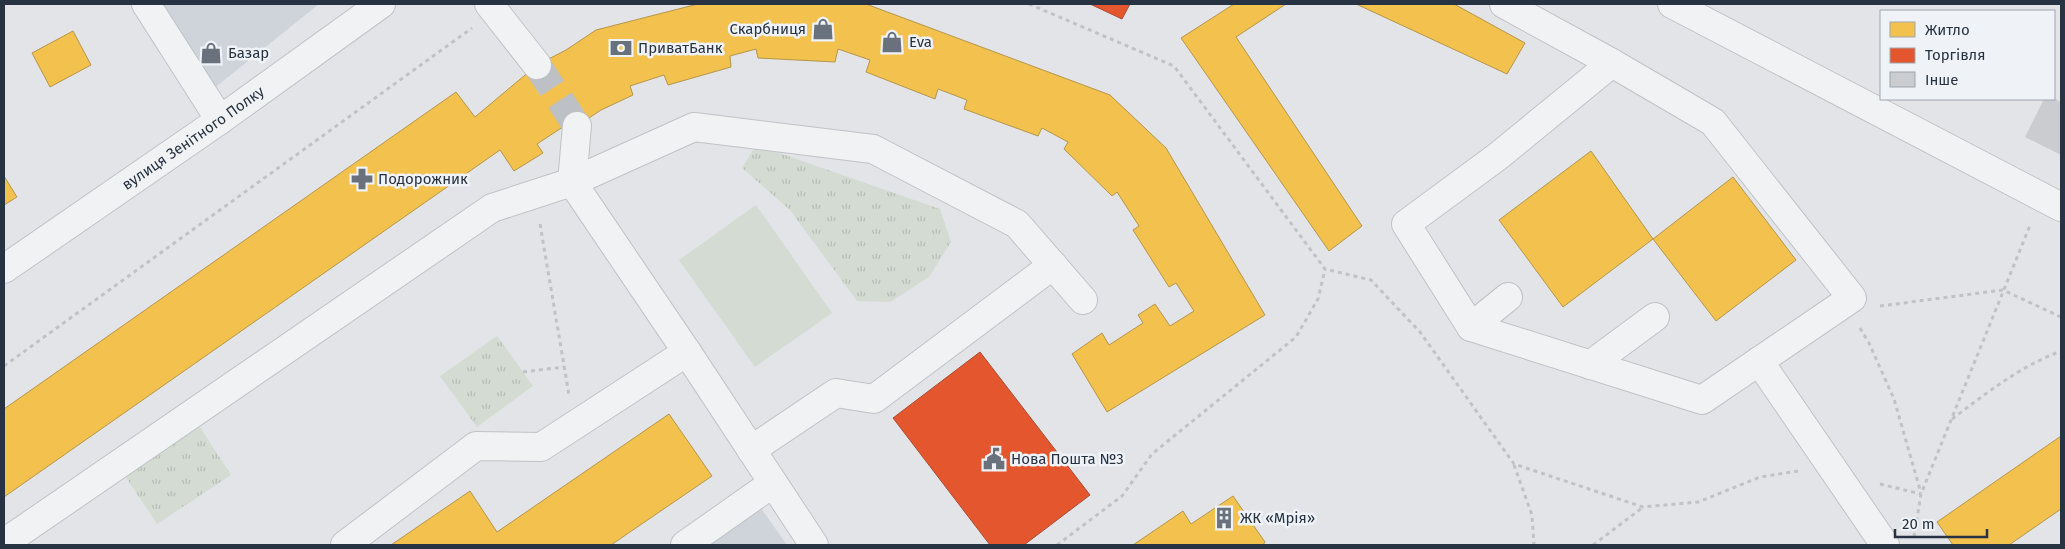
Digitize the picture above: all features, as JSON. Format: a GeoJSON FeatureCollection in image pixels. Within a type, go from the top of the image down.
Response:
{"type":"FeatureCollection","features":[{"type":"Feature","properties":{"kind":"street"},"geometry":{"type":"LineString","coordinates":[[146,4],[220,120]]}},
{"type":"Feature","properties":{"kind":"street","name":"вулиця Зенітного Полку"},"geometry":{"type":"LineString","coordinates":[[4,269],[220,120],[382,4]]}},
{"type":"Feature","properties":{"kind":"street"},"geometry":{"type":"LineString","coordinates":[[1504,4],[1612,63],[1713,122],[1852,298],[1848,306],[1702,400],[1471,327],[1406,224],[1497,157],[1612,63]]}},
{"type":"Feature","properties":{"kind":"street"},"geometry":{"type":"LineString","coordinates":[[492,7],[537,65]]}},
{"type":"Feature","properties":{"kind":"street"},"geometry":{"type":"LineString","coordinates":[[1688,7],[2052,202]]}},
{"type":"Feature","properties":{"kind":"street"},"geometry":{"type":"LineString","coordinates":[[577,126],[572,182],[814,545]]}},
{"type":"Feature","properties":{"kind":"street"},"geometry":{"type":"LineString","coordinates":[[11,542],[492,208],[572,182],[694,128],[873,149],[1017,224],[1083,300]]}},
{"type":"Feature","properties":{"kind":"street"},"geometry":{"type":"LineString","coordinates":[[751,450],[836,393],[874,399],[1053,265]]}},
{"type":"Feature","properties":{"kind":"street"},"geometry":{"type":"LineString","coordinates":[[1471,327],[1508,297]]}},
{"type":"Feature","properties":{"kind":"street"},"geometry":{"type":"LineString","coordinates":[[1590,365],[1655,317]]}},
{"type":"Feature","properties":{"kind":"street"},"geometry":{"type":"LineString","coordinates":[[345,545],[476,446],[541,447],[687,352]]}},
{"type":"Feature","properties":{"kind":"street"},"geometry":{"type":"LineString","coordinates":[[1759,362],[1885,545]]}},
{"type":"Feature","properties":{"kind":"street"},"geometry":{"type":"LineString","coordinates":[[685,545],[773,482]]}},
{"type":"Feature","properties":{"kind":"path"},"geometry":{"type":"LineString","coordinates":[[4,366],[492,7]]}},
{"type":"Feature","properties":{"kind":"path"},"geometry":{"type":"LineString","coordinates":[[535,194],[574,425]]}},
{"type":"Feature","properties":{"kind":"path"},"geometry":{"type":"LineString","coordinates":[[1913,545],[1921,494],[2004,290],[2052,202]]}},
{"type":"Feature","properties":{"kind":"path"},"geometry":{"type":"LineString","coordinates":[[1056,545],[1122,496],[1152,454],[1296,336],[1318,299],[1325,269]]}},
{"type":"Feature","properties":{"kind":"path"},"geometry":{"type":"LineString","coordinates":[[1921,494],[1894,399],[1869,343],[1848,306],[2004,290],[2061,317]]}},
{"type":"Feature","properties":{"kind":"path"},"geometry":{"type":"LineString","coordinates":[[1951,420],[1997,386],[2034,362],[2061,351]]}},
{"type":"Feature","properties":{"kind":"path"},"geometry":{"type":"LineString","coordinates":[[523,372],[564,367]]}},
{"type":"Feature","properties":{"kind":"path"},"geometry":{"type":"LineString","coordinates":[[1514,464],[1532,515],[1534,545]]}},
{"type":"Feature","properties":{"kind":"path"},"geometry":{"type":"LineString","coordinates":[[1593,545],[1643,507]]}},
{"type":"Feature","properties":{"kind":"shaded area","name":"Базар"},"geometry":{"type":"Polygon","coordinates":[[[133,4],[319,4],[197,102],[133,4]]]}},
{"type":"Feature","properties":{"kind":"shaded area"},"geometry":{"type":"Polygon","coordinates":[[[761,508],[787,545],[710,545],[761,508]]]}},
{"type":"Feature","properties":{"kind":"green space"},"geometry":{"type":"Polygon","coordinates":[[[756,145],[940,209],[951,242],[929,277],[890,302],[857,301],[790,210],[742,168],[756,145]]]}},
{"type":"Feature","properties":{"kind":"green space"},"geometry":{"type":"Polygon","coordinates":[[[756,205],[832,313],[755,367],[679,260],[756,205]]]}},
{"type":"Feature","properties":{"kind":"green space"},"geometry":{"type":"Polygon","coordinates":[[[497,336],[533,386],[477,427],[440,376],[497,336]]]}},
{"type":"Feature","properties":{"kind":"green space"},"geometry":{"type":"Polygon","coordinates":[[[200,427],[231,475],[157,524],[125,476],[200,427]]]}},
{"type":"Feature","properties":{"kind":"building: Житло"},"geometry":{"type":"Polygon","coordinates":[[[698,4],[866,4],[1110,95],[1166,148],[1265,315],[1107,412],[1072,354],[1102,333],[1109,345],[1143,323],[1138,315],[1155,304],[1170,326],[1194,311],[1176,283],[1169,287],[1133,230],[1139,226],[1117,192],[1112,196],[1064,149],[1068,142],[1042,128],[1038,136],[964,109],[967,100],[938,89],[935,99],[866,72],[870,60],[838,49],[835,62],[758,58],[756,49],[730,56],[731,67],[668,85],[664,75],[630,86],[633,95],[601,110],[577,126],[569,123],[537,144],[543,153],[514,171],[500,150],[4,497],[4,409],[456,92],[475,117],[537,65],[566,50],[596,30],[698,4]]]}},
{"type":"Feature","properties":{"kind":"building: Житло"},"geometry":{"type":"Polygon","coordinates":[[[1234,4],[1286,4],[1236,37],[1362,226],[1329,251],[1181,38],[1234,4]]]}},
{"type":"Feature","properties":{"kind":"building: Житло"},"geometry":{"type":"Polygon","coordinates":[[[1356,4],[1454,4],[1525,43],[1507,74],[1356,4]]]}},
{"type":"Feature","properties":{"kind":"building: Житло"},"geometry":{"type":"Polygon","coordinates":[[[73,31],[91,65],[50,87],[32,53],[73,31]]]}},
{"type":"Feature","properties":{"kind":"building: Житло"},"geometry":{"type":"Polygon","coordinates":[[[1591,151],[1653,239],[1563,307],[1499,220],[1591,151]]]}},
{"type":"Feature","properties":{"kind":"building: Житло"},"geometry":{"type":"Polygon","coordinates":[[[4,176],[17,197],[4,205],[4,176]]]}},
{"type":"Feature","properties":{"kind":"building: Житло"},"geometry":{"type":"Polygon","coordinates":[[[1733,177],[1796,260],[1716,321],[1653,239],[1733,177]]]}},
{"type":"Feature","properties":{"kind":"building: Житло"},"geometry":{"type":"Polygon","coordinates":[[[669,414],[712,476],[611,545],[391,545],[470,491],[497,532],[669,414]]]}},
{"type":"Feature","properties":{"kind":"building: Житло"},"geometry":{"type":"Polygon","coordinates":[[[2061,436],[2061,509],[2009,545],[1953,545],[1937,522],[2061,436]]]}},
{"type":"Feature","properties":{"kind":"building: Житло","name":"ЖК «Мрія»"},"geometry":{"type":"Polygon","coordinates":[[[1233,496],[1265,542],[1263,545],[1133,545],[1183,511],[1191,524],[1233,496]]]}},
{"type":"Feature","properties":{"kind":"building: Торгівля"},"geometry":{"type":"Polygon","coordinates":[[[1090,4],[1130,4],[1122,19],[1090,4]]]}},
{"type":"Feature","properties":{"kind":"building: Торгівля"},"geometry":{"type":"Polygon","coordinates":[[[980,352],[1090,495],[1024,545],[990,545],[893,418],[980,352]]]}},
{"type":"Feature","properties":{"kind":"building: Інше"},"geometry":{"type":"Polygon","coordinates":[[[2055,99],[2061,102],[2061,155],[2025,137],[2044,100],[2055,99]]]}},
{"type":"Feature","properties":{"kind":"tunnel"},"geometry":{"type":"LineString","coordinates":[[537,65],[577,126]]}},
{"type":"Feature","properties":{"kind":"place","name":"Скарбниця"},"geometry":{"type":"Point","coordinates":[823,29]}},
{"type":"Feature","properties":{"kind":"place","name":"Eva"},"geometry":{"type":"Point","coordinates":[892,42]}},
{"type":"Feature","properties":{"kind":"place","name":"ПриватБанк"},"geometry":{"type":"Point","coordinates":[621,48]}},
{"type":"Feature","properties":{"kind":"place","name":"Базар"},"geometry":{"type":"Point","coordinates":[211,53]}},
{"type":"Feature","properties":{"kind":"place","name":"Подорожник"},"geometry":{"type":"Point","coordinates":[362,179]}},
{"type":"Feature","properties":{"kind":"place","name":"Нова Пошта №3"},"geometry":{"type":"Point","coordinates":[994,459]}},
{"type":"Feature","properties":{"kind":"place","name":"ЖК «Мрія»"},"geometry":{"type":"Point","coordinates":[1224,518]}}]}
